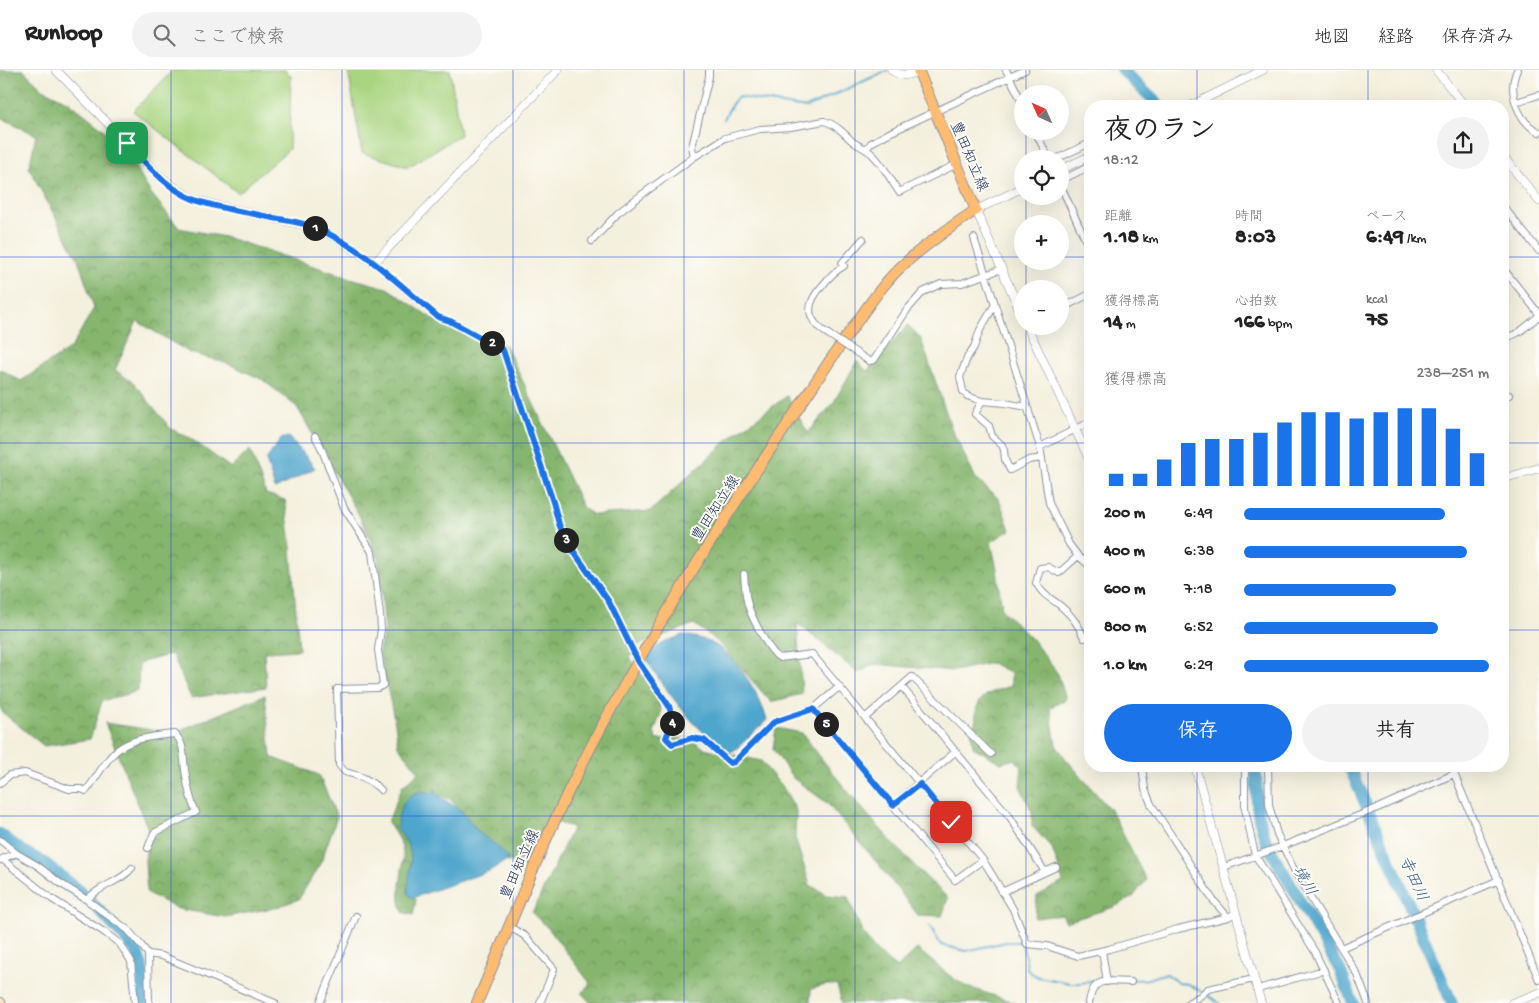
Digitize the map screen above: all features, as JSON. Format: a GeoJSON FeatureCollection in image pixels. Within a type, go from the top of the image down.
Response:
{"type":"FeatureCollection","features":[{"type":"Feature","properties":{"kind":"main road","name":"豊田知立線"},"geometry":{"type":"LineString","coordinates":[[477,1003],[508,926],[577,773],[638,661],[752,477],[875,296],[904,264],[976,210],[918,70]]}},
{"type":"Feature","properties":{"kind":"street"},"geometry":{"type":"LineString","coordinates":[[56,70],[157,174],[177,189],[193,199],[218,206],[314,227],[340,240],[374,263],[438,317],[450,321],[503,350],[559,524],[571,549],[609,602],[638,661],[669,706],[672,721],[666,738],[672,744],[692,738],[704,740],[730,763],[734,762],[774,722],[813,709],[839,687]]}},
{"type":"Feature","properties":{"kind":"street"},"geometry":{"type":"LineString","coordinates":[[374,263],[558,70]]}},
{"type":"Feature","properties":{"kind":"street"},"geometry":{"type":"LineString","coordinates":[[694,157],[692,147],[709,70]]}},
{"type":"Feature","properties":{"kind":"street"},"geometry":{"type":"LineString","coordinates":[[892,70],[904,76],[918,70]]}},
{"type":"Feature","properties":{"kind":"street"},"geometry":{"type":"LineString","coordinates":[[1006,70],[1014,87]]}},
{"type":"Feature","properties":{"kind":"street"},"geometry":{"type":"LineString","coordinates":[[866,149],[870,143],[1025,70]]}},
{"type":"Feature","properties":{"kind":"street"},"geometry":{"type":"LineString","coordinates":[[1202,100],[1263,70]]}},
{"type":"Feature","properties":{"kind":"street"},"geometry":{"type":"LineString","coordinates":[[1436,70],[1459,100]]}},
{"type":"Feature","properties":{"kind":"street"},"geometry":{"type":"LineString","coordinates":[[1517,70],[1514,82],[1516,102],[1520,115],[1525,122],[1539,132]]}},
{"type":"Feature","properties":{"kind":"street"},"geometry":{"type":"LineString","coordinates":[[1516,102],[1539,95]]}},
{"type":"Feature","properties":{"kind":"street"},"geometry":{"type":"LineString","coordinates":[[592,241],[618,213],[694,157],[725,138],[760,129],[824,121],[840,130],[860,147],[866,149],[884,169],[899,192],[957,164]]}},
{"type":"Feature","properties":{"kind":"street"},"geometry":{"type":"LineString","coordinates":[[1069,153],[1084,146]]}},
{"type":"Feature","properties":{"kind":"street"},"geometry":{"type":"LineString","coordinates":[[1069,166],[1084,159]]}},
{"type":"Feature","properties":{"kind":"street"},"geometry":{"type":"LineString","coordinates":[[1509,163],[1539,201]]}},
{"type":"Feature","properties":{"kind":"street"},"geometry":{"type":"LineString","coordinates":[[1069,177],[1084,169]]}},
{"type":"Feature","properties":{"kind":"street"},"geometry":{"type":"LineString","coordinates":[[1014,192],[976,210],[1014,298]]}},
{"type":"Feature","properties":{"kind":"street"},"geometry":{"type":"LineString","coordinates":[[1069,202],[1084,236]]}},
{"type":"Feature","properties":{"kind":"street"},"geometry":{"type":"LineString","coordinates":[[1509,214],[1539,251]]}},
{"type":"Feature","properties":{"kind":"street"},"geometry":{"type":"LineString","coordinates":[[974,238],[1040,447],[1050,503],[1068,544],[1084,561]]}},
{"type":"Feature","properties":{"kind":"street"},"geometry":{"type":"LineString","coordinates":[[863,239],[842,262],[844,266],[835,271],[813,296],[809,311],[817,326],[868,361],[874,360],[907,310],[923,292],[941,284],[962,283],[1002,270]]}},
{"type":"Feature","properties":{"kind":"street"},"geometry":{"type":"LineString","coordinates":[[1509,276],[1539,315],[1509,335]]}},
{"type":"Feature","properties":{"kind":"street"},"geometry":{"type":"LineString","coordinates":[[1069,304],[1084,297]]}},
{"type":"Feature","properties":{"kind":"street"},"geometry":{"type":"LineString","coordinates":[[994,306],[980,330],[960,377],[963,391],[967,396],[982,401],[1005,402],[1027,407]]}},
{"type":"Feature","properties":{"kind":"street"},"geometry":{"type":"LineString","coordinates":[[1031,335],[1084,448]]}},
{"type":"Feature","properties":{"kind":"street"},"geometry":{"type":"LineString","coordinates":[[982,401],[975,414],[988,426],[992,436],[1002,445],[1005,460],[1010,470],[1029,460],[1042,458]]}},
{"type":"Feature","properties":{"kind":"street"},"geometry":{"type":"LineString","coordinates":[[1040,447],[1084,425]]}},
{"type":"Feature","properties":{"kind":"street"},"geometry":{"type":"LineString","coordinates":[[315,436],[344,508],[372,552],[381,621],[378,650],[383,685],[378,688],[337,688],[339,765],[345,772],[359,774],[381,790]]}},
{"type":"Feature","properties":{"kind":"street"},"geometry":{"type":"LineString","coordinates":[[1509,477],[1539,468]]}},
{"type":"Feature","properties":{"kind":"street"},"geometry":{"type":"LineString","coordinates":[[1078,556],[1059,573],[1048,567],[1040,568],[1036,583],[1043,595],[1064,609],[1080,629],[1084,638]]}},
{"type":"Feature","properties":{"kind":"street"},"geometry":{"type":"LineString","coordinates":[[744,574],[748,605],[769,648],[775,656],[780,658],[812,654],[983,860],[1013,909],[1026,944],[1047,946],[1078,956],[1228,917],[1236,913]]}},
{"type":"Feature","properties":{"kind":"street"},"geometry":{"type":"LineString","coordinates":[[866,717],[912,677],[991,754]]}},
{"type":"Feature","properties":{"kind":"street"},"geometry":{"type":"LineString","coordinates":[[902,687],[1010,817],[1045,872]]}},
{"type":"Feature","properties":{"kind":"street"},"geometry":{"type":"LineString","coordinates":[[813,709],[955,880],[983,860]]}},
{"type":"Feature","properties":{"kind":"street"},"geometry":{"type":"LineString","coordinates":[[0,783],[10,775],[25,773],[69,789],[86,791],[112,754],[125,744],[175,734],[180,739],[184,757],[184,768],[196,812],[154,833],[148,848]]}},
{"type":"Feature","properties":{"kind":"street"},"geometry":{"type":"LineString","coordinates":[[893,805],[920,784],[955,752]]}},
{"type":"Feature","properties":{"kind":"street"},"geometry":{"type":"LineString","coordinates":[[1143,772],[1145,789],[1151,804],[1213,900],[1228,917]]}},
{"type":"Feature","properties":{"kind":"street"},"geometry":{"type":"LineString","coordinates":[[1197,772],[1261,1003]]}},
{"type":"Feature","properties":{"kind":"street"},"geometry":{"type":"LineString","coordinates":[[1245,772],[1245,809],[1255,855],[1315,952],[1338,1003]]}},
{"type":"Feature","properties":{"kind":"street"},"geometry":{"type":"LineString","coordinates":[[1268,772],[1271,814],[1284,846],[1297,876],[1357,974],[1368,1003]]}},
{"type":"Feature","properties":{"kind":"street"},"geometry":{"type":"LineString","coordinates":[[1224,867],[1284,846],[1380,807],[1454,774],[1539,980]]}},
{"type":"Feature","properties":{"kind":"street"},"geometry":{"type":"LineString","coordinates":[[0,840],[128,930],[148,954],[149,1003]]}},
{"type":"Feature","properties":{"kind":"street"},"geometry":{"type":"LineString","coordinates":[[1,859],[16,853]]}},
{"type":"Feature","properties":{"kind":"street"},"geometry":{"type":"LineString","coordinates":[[1,859],[52,899],[120,944],[131,961],[134,1003]]}},
{"type":"Feature","properties":{"kind":"street"},"geometry":{"type":"LineString","coordinates":[[1002,892],[1056,867]]}},
{"type":"Feature","properties":{"kind":"street"},"geometry":{"type":"LineString","coordinates":[[87,900],[106,885],[126,876],[132,868]]}},
{"type":"Feature","properties":{"kind":"street"},"geometry":{"type":"LineString","coordinates":[[1341,948],[1499,880]]}},
{"type":"Feature","properties":{"kind":"street"},"geometry":{"type":"LineString","coordinates":[[320,1003],[356,916]]}},
{"type":"Feature","properties":{"kind":"street"},"geometry":{"type":"LineString","coordinates":[[508,926],[525,936],[554,969],[540,1003]]}},
{"type":"Feature","properties":{"kind":"street"},"geometry":{"type":"LineString","coordinates":[[1102,951],[1107,982]]}},
{"type":"Feature","properties":{"kind":"street"},"geometry":{"type":"LineString","coordinates":[[148,954],[162,956],[275,1003]]}},
{"type":"Feature","properties":{"kind":"street"},"geometry":{"type":"LineString","coordinates":[[1258,989],[1324,970]]}},
{"type":"Feature","properties":{"kind":"street"},"geometry":{"type":"LineString","coordinates":[[1188,1003],[1208,989],[1254,979]]}},
{"type":"Feature","properties":{"kind":"street"},"geometry":{"type":"LineString","coordinates":[[1089,1003],[1090,994],[1097,983],[1131,982]]}},
{"type":"Feature","properties":{"kind":"street"},"geometry":{"type":"LineString","coordinates":[[1512,1003],[1539,993]]}},
{"type":"Feature","properties":{"kind":"green space"},"geometry":{"type":"Polygon","coordinates":[[[0,70],[23,70],[43,89],[69,102],[102,128],[126,152],[150,192],[179,228],[225,237],[350,278],[387,288],[433,319],[465,333],[506,346],[583,508],[594,515],[651,511],[731,437],[787,396],[808,433],[834,402],[857,361],[867,371],[908,325],[921,339],[952,430],[976,479],[999,499],[1010,530],[991,542],[997,569],[1002,610],[1031,638],[1058,674],[1066,699],[1050,708],[1056,745],[1112,812],[1146,880],[1133,897],[1114,907],[1066,922],[1062,915],[1035,918],[1037,896],[1063,882],[1052,848],[1032,826],[1032,812],[1020,786],[1022,767],[1014,759],[1001,763],[973,747],[971,730],[975,724],[976,710],[979,702],[986,695],[1011,686],[1011,673],[992,663],[954,671],[874,664],[858,673],[797,623],[802,694],[771,702],[717,641],[694,624],[636,646],[630,657],[637,669],[658,694],[661,713],[654,732],[656,740],[689,738],[704,748],[761,761],[786,792],[796,810],[795,838],[810,885],[827,895],[848,897],[865,937],[877,952],[897,968],[917,949],[954,979],[968,987],[1016,1003],[842,1003],[837,985],[826,985],[811,989],[810,1003],[591,1003],[582,994],[590,983],[548,928],[532,913],[573,827],[546,820],[528,860],[506,862],[450,799],[419,790],[406,808],[417,872],[412,889],[416,900],[413,915],[403,912],[400,890],[403,853],[399,841],[388,822],[402,787],[419,772],[398,746],[395,723],[379,651],[385,629],[378,558],[360,517],[297,407],[263,380],[227,363],[190,353],[137,321],[115,370],[134,383],[171,429],[190,438],[231,468],[250,450],[266,494],[285,500],[290,536],[299,650],[264,652],[266,687],[191,698],[172,654],[139,663],[138,691],[102,701],[90,739],[44,746],[3,713],[0,707],[0,369],[21,381],[71,348],[94,308],[78,259],[29,168],[36,135],[0,117],[0,70]]]}},
{"type":"Feature","properties":{"kind":"green space"},"geometry":{"type":"Polygon","coordinates":[[[173,70],[285,70],[291,76],[289,149],[238,193],[133,111],[173,70]]]}},
{"type":"Feature","properties":{"kind":"green space"},"geometry":{"type":"Polygon","coordinates":[[[348,70],[450,70],[460,135],[408,167],[362,153],[348,70]]]}},
{"type":"Feature","properties":{"kind":"green space"},"geometry":{"type":"Polygon","coordinates":[[[265,695],[271,757],[319,775],[337,817],[321,862],[299,899],[274,908],[225,917],[178,909],[147,893],[145,860],[149,832],[105,723],[173,733],[265,695]]]}},
{"type":"Feature","properties":{"kind":"green space"},"geometry":{"type":"Polygon","coordinates":[[[776,728],[802,733],[871,819],[948,898],[942,916],[918,915],[827,803],[793,778],[773,749],[776,728]]]}},
{"type":"Feature","properties":{"kind":"water"},"geometry":{"type":"Polygon","coordinates":[[[288,437],[315,468],[275,489],[266,460],[281,439],[288,437]]]}},
{"type":"Feature","properties":{"kind":"water"},"geometry":{"type":"Polygon","coordinates":[[[683,635],[712,643],[728,655],[749,681],[764,710],[767,720],[736,749],[729,753],[716,744],[694,723],[647,661],[651,650],[683,635]]]}},
{"type":"Feature","properties":{"kind":"water"},"geometry":{"type":"Polygon","coordinates":[[[434,789],[440,797],[462,811],[478,832],[498,847],[509,859],[489,871],[412,898],[408,893],[411,862],[410,850],[397,828],[398,819],[403,804],[412,794],[427,792],[436,794],[434,789]]]}},
{"type":"Feature","properties":{"kind":"waterway"},"geometry":{"type":"LineString","coordinates":[[724,119],[738,97],[806,108],[888,70]]}},
{"type":"Feature","properties":{"kind":"waterway","name":"境川"},"geometry":{"type":"LineString","coordinates":[[1122,70],[1154,100]]}},
{"type":"Feature","properties":{"kind":"waterway","name":"境川"},"geometry":{"type":"LineString","coordinates":[[1256,772],[1257,805],[1266,842],[1340,970],[1353,1003]]}},
{"type":"Feature","properties":{"kind":"waterway","name":"寺田川"},"geometry":{"type":"LineString","coordinates":[[1352,772],[1452,1003]]}},
{"type":"Feature","properties":{"kind":"waterway"},"geometry":{"type":"LineString","coordinates":[[0,834],[21,850],[43,862],[85,895],[136,950],[142,966],[144,1003]]}},
{"type":"Feature","properties":{"kind":"waterway"},"geometry":{"type":"LineString","coordinates":[[26,857],[32,856]]}},
{"type":"Feature","properties":{"kind":"waterway"},"geometry":{"type":"LineString","coordinates":[[7,861],[19,858]]}},
{"type":"Feature","properties":{"kind":"waterway"},"geometry":{"type":"LineString","coordinates":[[930,926],[941,945],[966,951],[1006,942],[1022,942],[1028,971],[1038,977],[1070,983],[1082,983],[1104,978]]}},
{"type":"Feature","properties":{"kind":"waterway"},"geometry":{"type":"LineString","coordinates":[[1119,978],[1144,980],[1167,974],[1178,983],[1188,984],[1202,992]]}},
{"type":"Feature","properties":{"kind":"waterway"},"geometry":{"type":"LineString","coordinates":[[1206,994],[1219,1003]]}},
{"type":"Feature","properties":{"kind":"route"},"geometry":{"type":"LineString","coordinates":[[127,143],[157,174],[193,199],[314,227],[340,240],[374,263],[438,317],[450,321],[503,350],[565,539],[609,602],[638,661],[669,706],[672,721],[666,738],[672,744],[692,738],[704,740],[730,763],[734,762],[774,722],[813,709],[893,805],[920,784],[951,822]]}}]}
